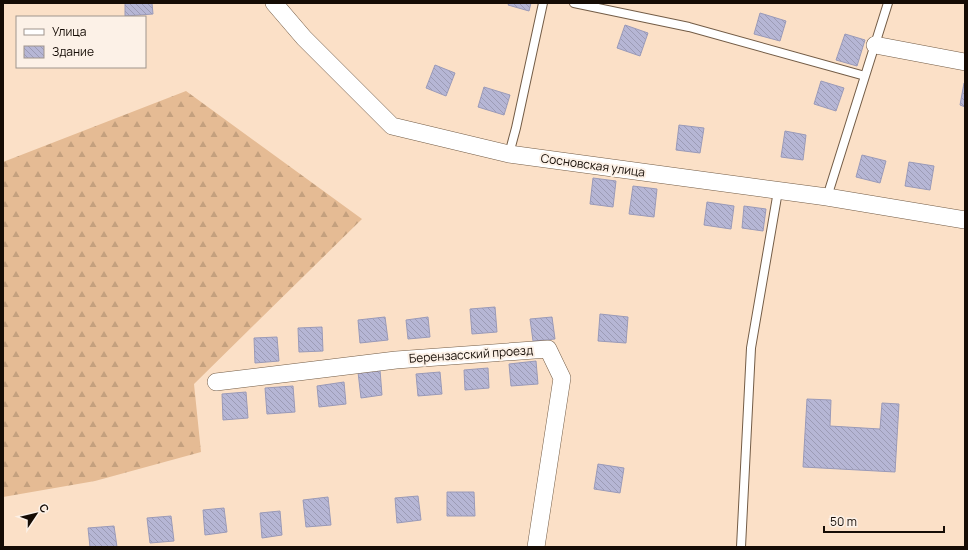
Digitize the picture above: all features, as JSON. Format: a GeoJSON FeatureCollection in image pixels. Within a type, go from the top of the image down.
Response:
{"type":"FeatureCollection","features":[{"type":"Feature","properties":{"kind":"street","name":"Сосновская улица"},"geometry":{"type":"LineString","coordinates":[[274,3],[304,38],[392,126],[509,154],[827,198],[965,220]]}},
{"type":"Feature","properties":{"kind":"street"},"geometry":{"type":"LineString","coordinates":[[874,45],[965,62]]}},
{"type":"Feature","properties":{"kind":"street","name":"Берензасский проезд"},"geometry":{"type":"LineString","coordinates":[[216,382],[396,360],[548,349],[562,378],[536,547]]}},
{"type":"Feature","properties":{"kind":"lane"},"geometry":{"type":"LineString","coordinates":[[509,154],[543,3]]}},
{"type":"Feature","properties":{"kind":"lane"},"geometry":{"type":"LineString","coordinates":[[574,3],[689,27],[865,76]]}},
{"type":"Feature","properties":{"kind":"lane"},"geometry":{"type":"LineString","coordinates":[[827,198],[888,3]]}},
{"type":"Feature","properties":{"kind":"lane"},"geometry":{"type":"LineString","coordinates":[[741,547],[751,348],[778,191]]}},
{"type":"Feature","properties":{"kind":"green space"},"geometry":{"type":"Polygon","coordinates":[[[186,91],[362,219],[194,384],[201,452],[95,481],[3,497],[3,162],[186,91]]]}},
{"type":"Feature","properties":{"kind":"building"},"geometry":{"type":"Polygon","coordinates":[[[125,3],[152,3],[153,14],[125,16],[125,3]]]}},
{"type":"Feature","properties":{"kind":"building"},"geometry":{"type":"Polygon","coordinates":[[[509,3],[531,3],[529,11],[508,5],[509,3]]]}},
{"type":"Feature","properties":{"kind":"building"},"geometry":{"type":"Polygon","coordinates":[[[760,13],[786,21],[780,41],[754,34],[760,13]]]}},
{"type":"Feature","properties":{"kind":"building"},"geometry":{"type":"Polygon","coordinates":[[[625,25],[648,33],[640,56],[617,48],[625,25]]]}},
{"type":"Feature","properties":{"kind":"building"},"geometry":{"type":"Polygon","coordinates":[[[845,34],[865,40],[857,66],[836,60],[845,34]]]}},
{"type":"Feature","properties":{"kind":"building"},"geometry":{"type":"Polygon","coordinates":[[[435,65],[455,73],[446,96],[426,88],[435,65]]]}},
{"type":"Feature","properties":{"kind":"building"},"geometry":{"type":"Polygon","coordinates":[[[821,81],[844,88],[836,111],[814,104],[821,81]]]}},
{"type":"Feature","properties":{"kind":"building"},"geometry":{"type":"Polygon","coordinates":[[[965,83],[965,107],[960,105],[965,83]]]}},
{"type":"Feature","properties":{"kind":"building"},"geometry":{"type":"Polygon","coordinates":[[[484,87],[510,95],[504,115],[478,107],[484,87]]]}},
{"type":"Feature","properties":{"kind":"building"},"geometry":{"type":"Polygon","coordinates":[[[679,125],[704,128],[700,153],[676,150],[679,125]]]}},
{"type":"Feature","properties":{"kind":"building"},"geometry":{"type":"Polygon","coordinates":[[[785,131],[806,135],[803,160],[781,157],[785,131]]]}},
{"type":"Feature","properties":{"kind":"building"},"geometry":{"type":"Polygon","coordinates":[[[862,155],[886,161],[880,183],[856,177],[862,155]]]}},
{"type":"Feature","properties":{"kind":"building"},"geometry":{"type":"Polygon","coordinates":[[[909,162],[934,166],[930,190],[905,186],[909,162]]]}},
{"type":"Feature","properties":{"kind":"building"},"geometry":{"type":"Polygon","coordinates":[[[593,178],[616,181],[613,207],[590,204],[593,178]]]}},
{"type":"Feature","properties":{"kind":"building"},"geometry":{"type":"Polygon","coordinates":[[[633,186],[657,189],[654,217],[629,214],[633,186]]]}},
{"type":"Feature","properties":{"kind":"building"},"geometry":{"type":"Polygon","coordinates":[[[707,202],[734,206],[731,229],[704,225],[707,202]]]}},
{"type":"Feature","properties":{"kind":"building"},"geometry":{"type":"Polygon","coordinates":[[[744,206],[766,209],[763,231],[742,228],[744,206]]]}},
{"type":"Feature","properties":{"kind":"building"},"geometry":{"type":"Polygon","coordinates":[[[495,307],[497,332],[472,334],[470,309],[495,307]]]}},
{"type":"Feature","properties":{"kind":"building"},"geometry":{"type":"Polygon","coordinates":[[[600,314],[628,317],[626,343],[598,341],[600,314]]]}},
{"type":"Feature","properties":{"kind":"building"},"geometry":{"type":"Polygon","coordinates":[[[385,317],[388,340],[360,343],[358,320],[385,317]]]}},
{"type":"Feature","properties":{"kind":"building"},"geometry":{"type":"Polygon","coordinates":[[[428,317],[430,337],[408,339],[406,320],[428,317]]]}},
{"type":"Feature","properties":{"kind":"building"},"geometry":{"type":"Polygon","coordinates":[[[552,317],[555,339],[533,341],[530,319],[552,317]]]}},
{"type":"Feature","properties":{"kind":"building"},"geometry":{"type":"Polygon","coordinates":[[[322,327],[323,351],[299,352],[298,328],[322,327]]]}},
{"type":"Feature","properties":{"kind":"building"},"geometry":{"type":"Polygon","coordinates":[[[277,337],[279,361],[255,363],[254,338],[277,337]]]}},
{"type":"Feature","properties":{"kind":"building"},"geometry":{"type":"Polygon","coordinates":[[[536,361],[538,384],[511,386],[509,364],[536,361]]]}},
{"type":"Feature","properties":{"kind":"building"},"geometry":{"type":"Polygon","coordinates":[[[488,368],[489,388],[465,390],[464,370],[488,368]]]}},
{"type":"Feature","properties":{"kind":"building"},"geometry":{"type":"Polygon","coordinates":[[[380,370],[382,395],[361,398],[358,372],[380,370]]]}},
{"type":"Feature","properties":{"kind":"building"},"geometry":{"type":"Polygon","coordinates":[[[440,372],[442,394],[418,396],[416,374],[440,372]]]}},
{"type":"Feature","properties":{"kind":"building"},"geometry":{"type":"Polygon","coordinates":[[[344,382],[346,404],[319,407],[317,386],[344,382]]]}},
{"type":"Feature","properties":{"kind":"building"},"geometry":{"type":"Polygon","coordinates":[[[293,386],[295,412],[267,414],[265,388],[293,386]]]}},
{"type":"Feature","properties":{"kind":"building"},"geometry":{"type":"Polygon","coordinates":[[[246,392],[248,418],[223,420],[222,394],[246,392]]]}},
{"type":"Feature","properties":{"kind":"building"},"geometry":{"type":"Polygon","coordinates":[[[807,399],[831,400],[830,426],[880,429],[882,403],[899,404],[895,472],[803,467],[807,399]]]}},
{"type":"Feature","properties":{"kind":"building"},"geometry":{"type":"Polygon","coordinates":[[[598,464],[624,468],[620,493],[594,489],[598,464]]]}},
{"type":"Feature","properties":{"kind":"building"},"geometry":{"type":"Polygon","coordinates":[[[447,492],[474,492],[475,516],[447,516],[447,492]]]}},
{"type":"Feature","properties":{"kind":"building"},"geometry":{"type":"Polygon","coordinates":[[[418,496],[421,520],[397,523],[395,498],[418,496]]]}},
{"type":"Feature","properties":{"kind":"building"},"geometry":{"type":"Polygon","coordinates":[[[328,497],[331,525],[306,527],[303,500],[328,497]]]}},
{"type":"Feature","properties":{"kind":"building"},"geometry":{"type":"Polygon","coordinates":[[[224,508],[227,532],[205,535],[203,510],[224,508]]]}},
{"type":"Feature","properties":{"kind":"building"},"geometry":{"type":"Polygon","coordinates":[[[280,511],[282,535],[262,538],[260,513],[280,511]]]}},
{"type":"Feature","properties":{"kind":"building"},"geometry":{"type":"Polygon","coordinates":[[[171,516],[174,541],[150,543],[147,518],[171,516]]]}},
{"type":"Feature","properties":{"kind":"building"},"geometry":{"type":"Polygon","coordinates":[[[114,526],[117,547],[90,547],[88,528],[114,526]]]}}]}
